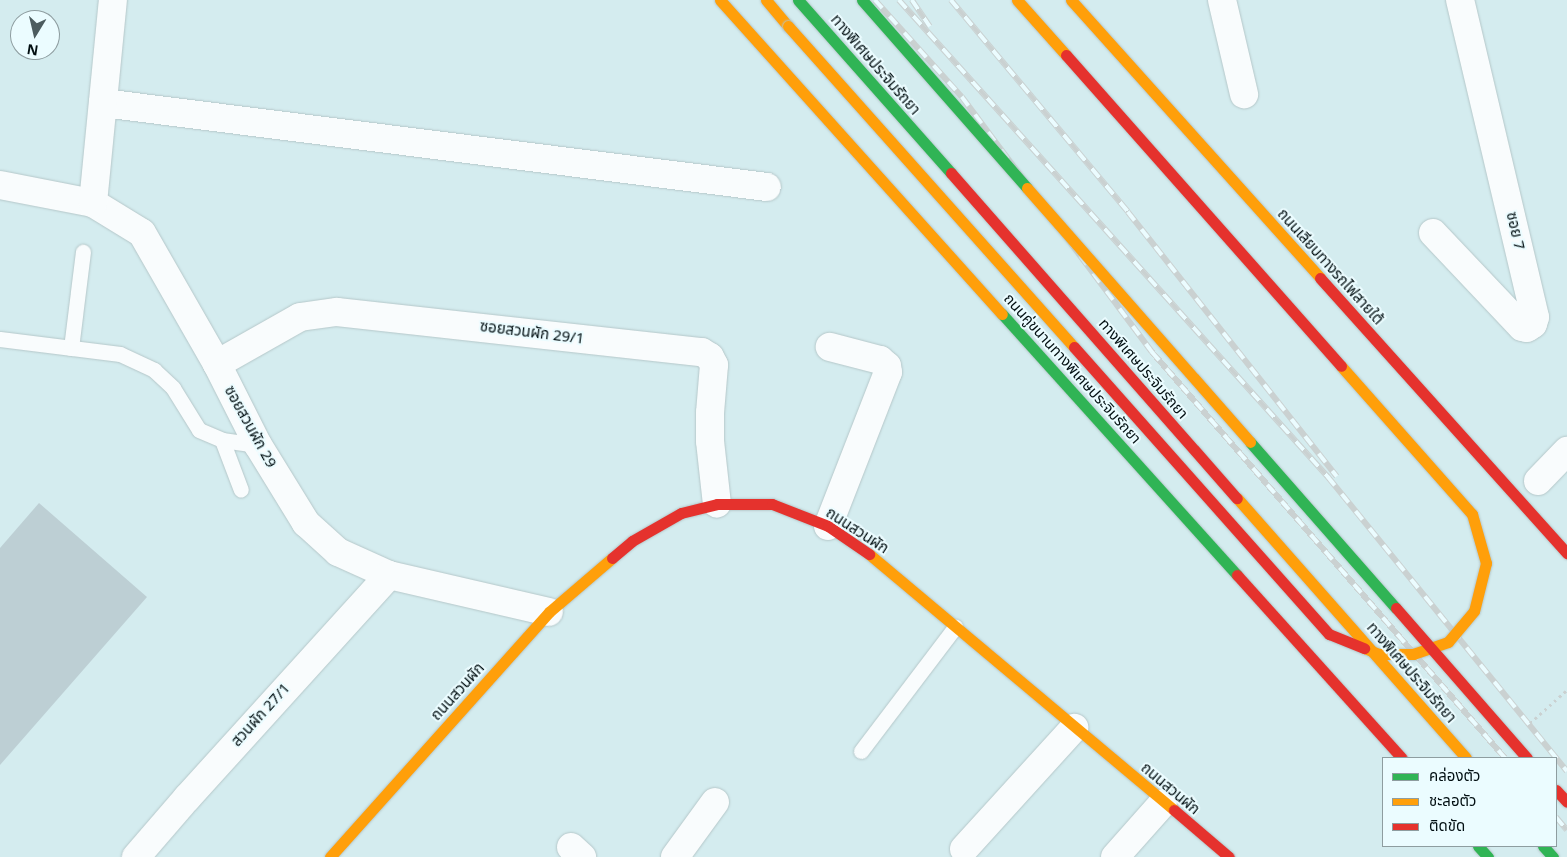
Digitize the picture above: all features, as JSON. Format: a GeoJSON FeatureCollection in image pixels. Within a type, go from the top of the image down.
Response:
{"type":"FeatureCollection","features":[{"type":"Feature","properties":{"kind":"main road","name":"ถนนคู่ขนานทางพิเศษประจิมรัถยา"},"geometry":{"type":"LineString","coordinates":[[720,0],[1401,757]]}},
{"type":"Feature","properties":{"kind":"main road"},"geometry":{"type":"LineString","coordinates":[[766,0],[1329,634],[1379,654],[1413,654],[1448,642],[1474,611],[1486,564],[1472,514],[1017,0]]}},
{"type":"Feature","properties":{"kind":"main road","name":"ทางพิเศษประจิมรัถยา"},"geometry":{"type":"LineString","coordinates":[[798,0],[1465,757]]}},
{"type":"Feature","properties":{"kind":"main road","name":"ทางพิเศษประจิมรัถยา"},"geometry":{"type":"LineString","coordinates":[[862,0],[1526,757]]}},
{"type":"Feature","properties":{"kind":"main road","name":"ถนนเลียบทางรถไฟสายใต้"},"geometry":{"type":"LineString","coordinates":[[1070,0],[1567,553]]}},
{"type":"Feature","properties":{"kind":"main road","name":"ถนนสวนผัก"},"geometry":{"type":"LineString","coordinates":[[330,857],[549,612],[632,540],[681,513],[717,504],[772,504],[828,526],[873,558],[1229,857]]}},
{"type":"Feature","properties":{"kind":"main road"},"geometry":{"type":"LineString","coordinates":[[1557,791],[1567,802]]}},
{"type":"Feature","properties":{"kind":"main road"},"geometry":{"type":"LineString","coordinates":[[1479,847],[1488,857]]}},
{"type":"Feature","properties":{"kind":"main road"},"geometry":{"type":"LineString","coordinates":[[1544,847],[1553,857]]}},
{"type":"Feature","properties":{"kind":"street"},"geometry":{"type":"LineString","coordinates":[[93,203],[113,0]]}},
{"type":"Feature","properties":{"kind":"street"},"geometry":{"type":"LineString","coordinates":[[1222,0],[1244,94]]}},
{"type":"Feature","properties":{"kind":"street","name":"ซอย 7"},"geometry":{"type":"LineString","coordinates":[[1433,233],[1522,327],[1527,328],[1532,324],[1535,317],[1460,0]]}},
{"type":"Feature","properties":{"kind":"street"},"geometry":{"type":"LineString","coordinates":[[103,103],[766,186]]}},
{"type":"Feature","properties":{"kind":"street","name":"ซอยสวนผัก 29"},"geometry":{"type":"LineString","coordinates":[[0,185],[93,203],[142,233],[217,364],[258,445],[306,523],[338,552],[389,576],[549,612]]}},
{"type":"Feature","properties":{"kind":"street","name":"ซอยสวนผัก 29/1"},"geometry":{"type":"LineString","coordinates":[[217,364],[300,317],[337,312],[702,352],[710,357],[714,365],[710,440],[717,504]]}},
{"type":"Feature","properties":{"kind":"street"},"geometry":{"type":"LineString","coordinates":[[828,526],[888,372],[887,366],[880,360],[830,348]]}},
{"type":"Feature","properties":{"kind":"street"},"geometry":{"type":"LineString","coordinates":[[1538,481],[1567,451]]}},
{"type":"Feature","properties":{"kind":"street","name":"สวนผัก 27/1"},"geometry":{"type":"LineString","coordinates":[[136,857],[186,798],[389,576]]}},
{"type":"Feature","properties":{"kind":"street"},"geometry":{"type":"LineString","coordinates":[[964,849],[1074,728]]}},
{"type":"Feature","properties":{"kind":"street"},"geometry":{"type":"LineString","coordinates":[[675,857],[715,802]]}},
{"type":"Feature","properties":{"kind":"street"},"geometry":{"type":"LineString","coordinates":[[1115,857],[1163,803]]}},
{"type":"Feature","properties":{"kind":"lane"},"geometry":{"type":"LineString","coordinates":[[71,348],[83,252]]}},
{"type":"Feature","properties":{"kind":"lane"},"geometry":{"type":"LineString","coordinates":[[0,339],[120,354],[154,370],[173,388],[199,430],[222,440],[258,445]]}},
{"type":"Feature","properties":{"kind":"lane"},"geometry":{"type":"LineString","coordinates":[[222,440],[241,490]]}},
{"type":"Feature","properties":{"kind":"lane"},"geometry":{"type":"LineString","coordinates":[[861,751],[955,627]]}},
{"type":"Feature","properties":{"kind":"building"},"geometry":{"type":"Polygon","coordinates":[[[39,503],[147,597],[0,765],[0,548],[39,503]]]}},
{"type":"Feature","properties":{"kind":"railway"},"geometry":{"type":"LineString","coordinates":[[875,0],[962,97],[1152,352],[1504,757]]}},
{"type":"Feature","properties":{"kind":"railway"},"geometry":{"type":"LineString","coordinates":[[899,0],[1328,477],[1556,757]]}},
{"type":"Feature","properties":{"kind":"railway"},"geometry":{"type":"LineString","coordinates":[[912,0],[930,27]]}},
{"type":"Feature","properties":{"kind":"railway"},"geometry":{"type":"LineString","coordinates":[[951,0],[1128,212],[1337,477]]}},
{"type":"Feature","properties":{"kind":"railway"},"geometry":{"type":"LineString","coordinates":[[1557,759],[1567,771]]}},
{"type":"Feature","properties":{"kind":"railway"},"geometry":{"type":"LineString","coordinates":[[1557,818],[1567,830]]}},
{"type":"Feature","properties":{"kind":"traffic: fast"},"geometry":{"type":"LineString","coordinates":[[798,0],[951,173]]}},
{"type":"Feature","properties":{"kind":"traffic: fast"},"geometry":{"type":"LineString","coordinates":[[862,0],[1027,188]]}},
{"type":"Feature","properties":{"kind":"traffic: fast"},"geometry":{"type":"LineString","coordinates":[[1002,314],[1237,575]]}},
{"type":"Feature","properties":{"kind":"traffic: fast"},"geometry":{"type":"LineString","coordinates":[[1250,442],[1396,608]]}},
{"type":"Feature","properties":{"kind":"traffic: fast"},"geometry":{"type":"LineString","coordinates":[[1479,847],[1488,857]]}},
{"type":"Feature","properties":{"kind":"traffic: fast"},"geometry":{"type":"LineString","coordinates":[[1544,847],[1553,857]]}},
{"type":"Feature","properties":{"kind":"traffic: slow"},"geometry":{"type":"LineString","coordinates":[[720,0],[1002,314]]}},
{"type":"Feature","properties":{"kind":"traffic: slow"},"geometry":{"type":"LineString","coordinates":[[766,0],[788,26]]}},
{"type":"Feature","properties":{"kind":"traffic: slow"},"geometry":{"type":"LineString","coordinates":[[1017,0],[1066,55]]}},
{"type":"Feature","properties":{"kind":"traffic: slow"},"geometry":{"type":"LineString","coordinates":[[1071,0],[1320,278]]}},
{"type":"Feature","properties":{"kind":"traffic: slow"},"geometry":{"type":"LineString","coordinates":[[788,26],[1074,347]]}},
{"type":"Feature","properties":{"kind":"traffic: slow"},"geometry":{"type":"LineString","coordinates":[[1027,188],[1250,442]]}},
{"type":"Feature","properties":{"kind":"traffic: slow"},"geometry":{"type":"LineString","coordinates":[[1341,366],[1472,514],[1486,563],[1474,611],[1448,642],[1413,654],[1379,654],[1364,648]]}},
{"type":"Feature","properties":{"kind":"traffic: slow"},"geometry":{"type":"LineString","coordinates":[[1237,498],[1465,757]]}},
{"type":"Feature","properties":{"kind":"traffic: slow"},"geometry":{"type":"LineString","coordinates":[[869,554],[1174,810]]}},
{"type":"Feature","properties":{"kind":"traffic: slow"},"geometry":{"type":"LineString","coordinates":[[330,857],[549,612],[612,558]]}},
{"type":"Feature","properties":{"kind":"traffic: jam"},"geometry":{"type":"LineString","coordinates":[[1066,55],[1341,366]]}},
{"type":"Feature","properties":{"kind":"traffic: jam"},"geometry":{"type":"LineString","coordinates":[[951,173],[1237,498]]}},
{"type":"Feature","properties":{"kind":"traffic: jam"},"geometry":{"type":"LineString","coordinates":[[1320,278],[1567,553]]}},
{"type":"Feature","properties":{"kind":"traffic: jam"},"geometry":{"type":"LineString","coordinates":[[1074,347],[1329,634],[1364,648]]}},
{"type":"Feature","properties":{"kind":"traffic: jam"},"geometry":{"type":"LineString","coordinates":[[612,558],[632,541],[681,513],[717,504],[772,504],[828,526],[869,554]]}},
{"type":"Feature","properties":{"kind":"traffic: jam"},"geometry":{"type":"LineString","coordinates":[[1237,575],[1401,757]]}},
{"type":"Feature","properties":{"kind":"traffic: jam"},"geometry":{"type":"LineString","coordinates":[[1396,608],[1526,757]]}},
{"type":"Feature","properties":{"kind":"traffic: jam"},"geometry":{"type":"LineString","coordinates":[[1557,791],[1567,802]]}},
{"type":"Feature","properties":{"kind":"traffic: jam"},"geometry":{"type":"LineString","coordinates":[[1174,810],[1229,857]]}}]}
